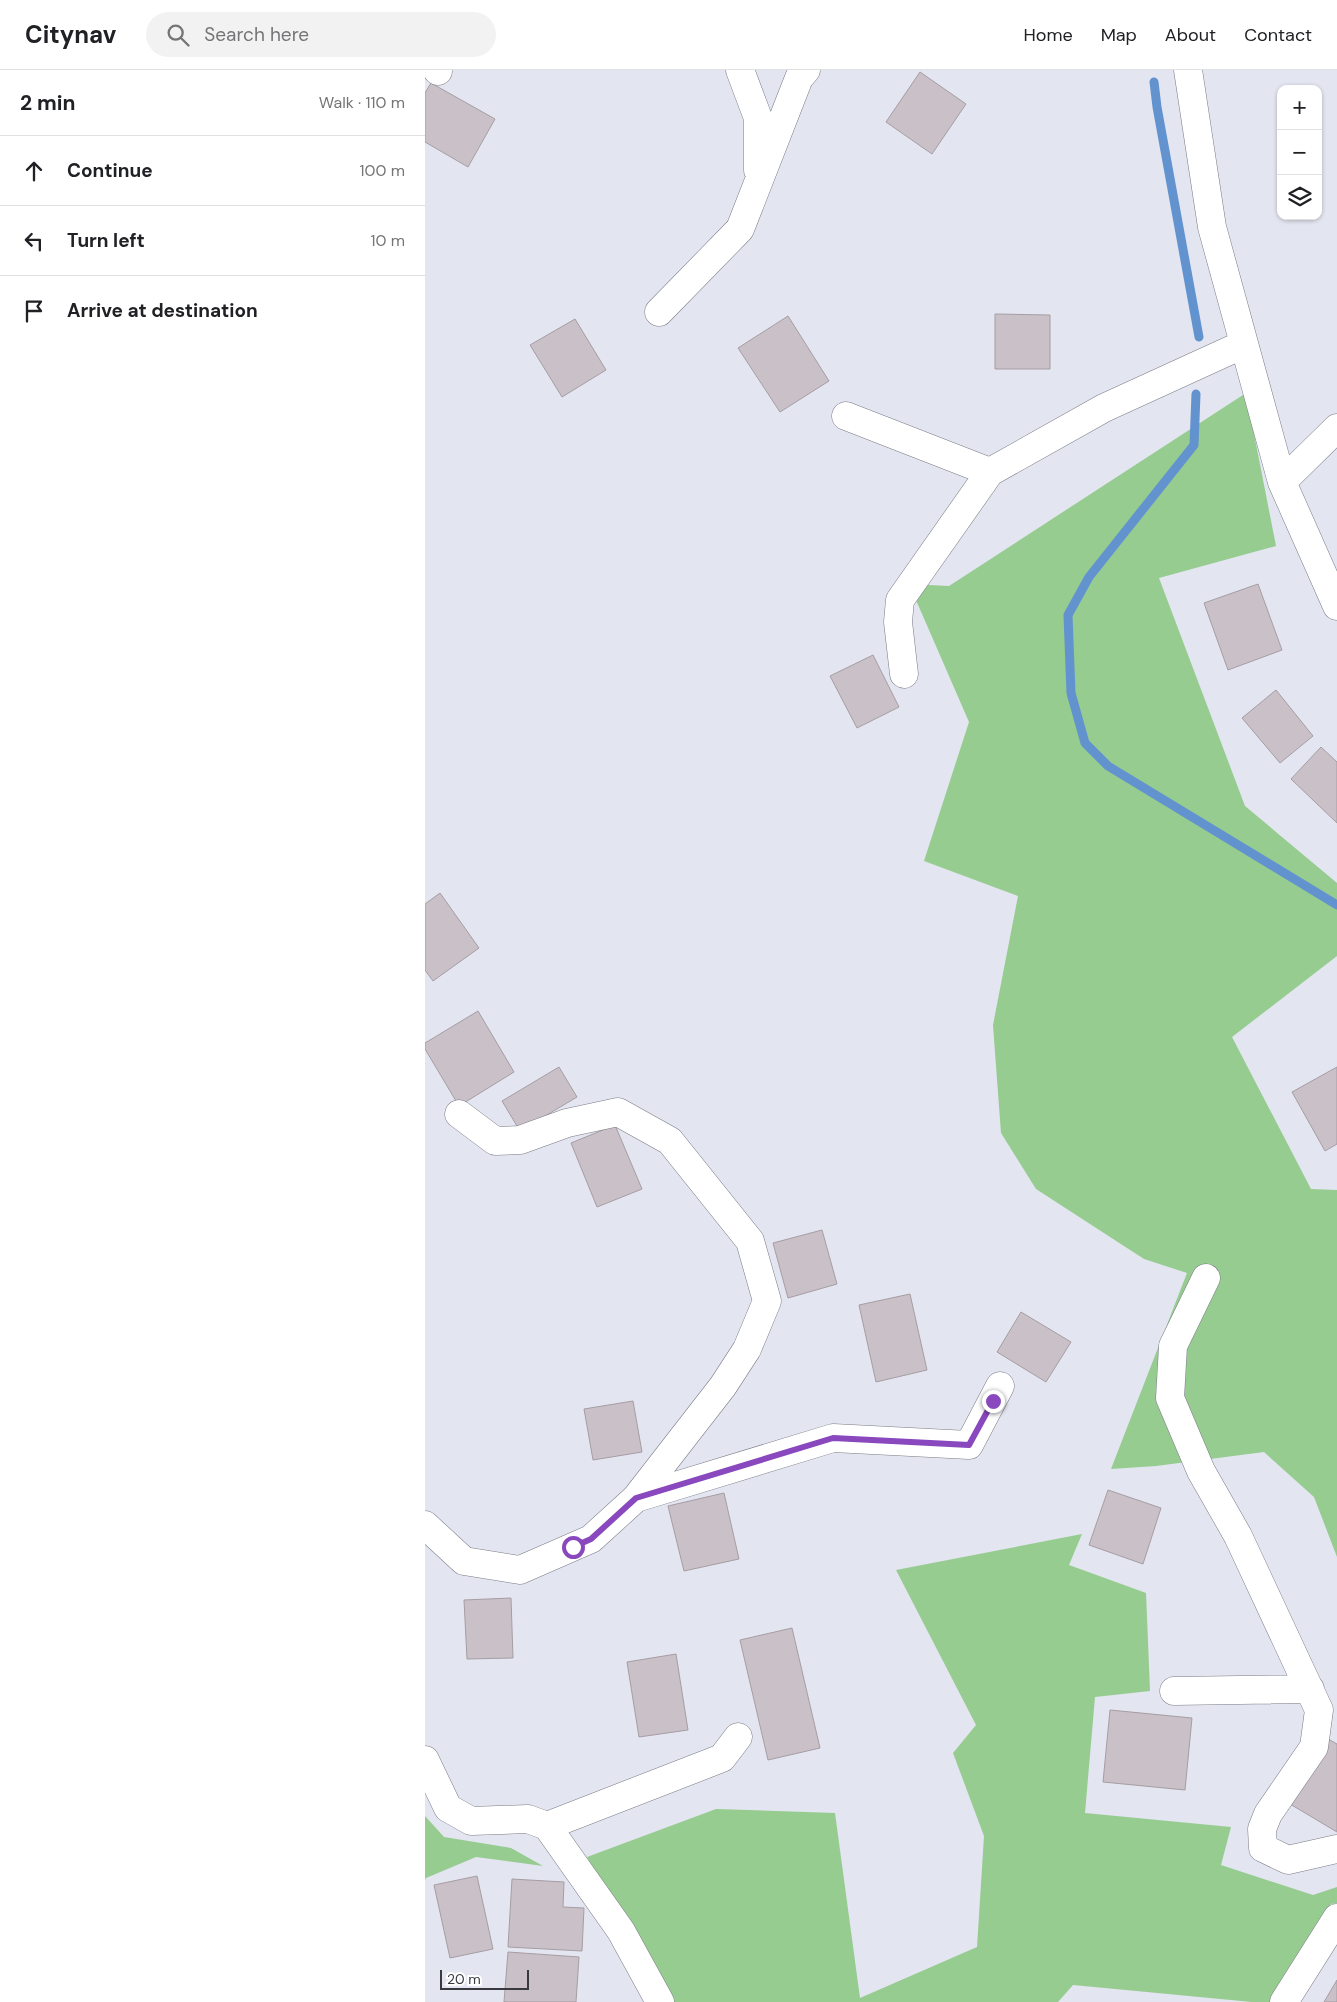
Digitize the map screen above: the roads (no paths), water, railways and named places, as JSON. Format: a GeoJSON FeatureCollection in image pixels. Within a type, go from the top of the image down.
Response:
{"type":"FeatureCollection","features":[{"type":"Feature","properties":{"kind":"street"},"geometry":{"type":"LineString","coordinates":[[740,70],[758,118],[759,184]]}},
{"type":"Feature","properties":{"kind":"street"},"geometry":{"type":"LineString","coordinates":[[659,312],[740,228],[759,184],[799,78],[806,70]]}},
{"type":"Feature","properties":{"kind":"street"},"geometry":{"type":"LineString","coordinates":[[1184,72],[1212,227],[1282,482],[1337,606]]}},
{"type":"Feature","properties":{"kind":"street"},"geometry":{"type":"LineString","coordinates":[[904,674],[898,622],[900,600],[990,472],[1104,408],[1244,344]]}},
{"type":"Feature","properties":{"kind":"street"},"geometry":{"type":"LineString","coordinates":[[846,416],[990,472]]}},
{"type":"Feature","properties":{"kind":"street"},"geometry":{"type":"LineString","coordinates":[[1282,482],[1337,428]]}},
{"type":"Feature","properties":{"kind":"street"},"geometry":{"type":"LineString","coordinates":[[1305,459],[1337,451]]}},
{"type":"Feature","properties":{"kind":"street"},"geometry":{"type":"LineString","coordinates":[[425,1525],[464,1561],[520,1570],[591,1539],[636,1498],[723,1386],[747,1349],[767,1301],[750,1241],[670,1141],[618,1112],[567,1123],[520,1140],[495,1141],[459,1114]]}},
{"type":"Feature","properties":{"kind":"street"},"geometry":{"type":"LineString","coordinates":[[1207,1278],[1173,1346],[1170,1398],[1201,1471],[1238,1536],[1315,1699],[1315,1746],[1268,1814],[1262,1829],[1263,1848],[1289,1860],[1337,1849]]}},
{"type":"Feature","properties":{"kind":"street"},"geometry":{"type":"LineString","coordinates":[[636,1498],[833,1438],[969,1445],[1000,1386]]}},
{"type":"Feature","properties":{"kind":"street"},"geometry":{"type":"LineString","coordinates":[[1175,1691],[1315,1699]]}},
{"type":"Feature","properties":{"kind":"street"},"geometry":{"type":"LineString","coordinates":[[547,1826],[722,1758],[738,1737]]}},
{"type":"Feature","properties":{"kind":"street"},"geometry":{"type":"LineString","coordinates":[[425,1760],[448,1808],[471,1821],[528,1819],[547,1826],[621,1931],[660,2002]]}},
{"type":"Feature","properties":{"kind":"street"},"geometry":{"type":"LineString","coordinates":[[1284,2002],[1337,1918]]}},
{"type":"Feature","properties":{"kind":"waterway"},"geometry":{"type":"LineString","coordinates":[[1154,82],[1199,337]]}},
{"type":"Feature","properties":{"kind":"waterway"},"geometry":{"type":"LineString","coordinates":[[1196,394],[1194,445],[1089,577],[1068,615],[1071,693],[1085,743],[1108,766],[1337,905]]}}]}
